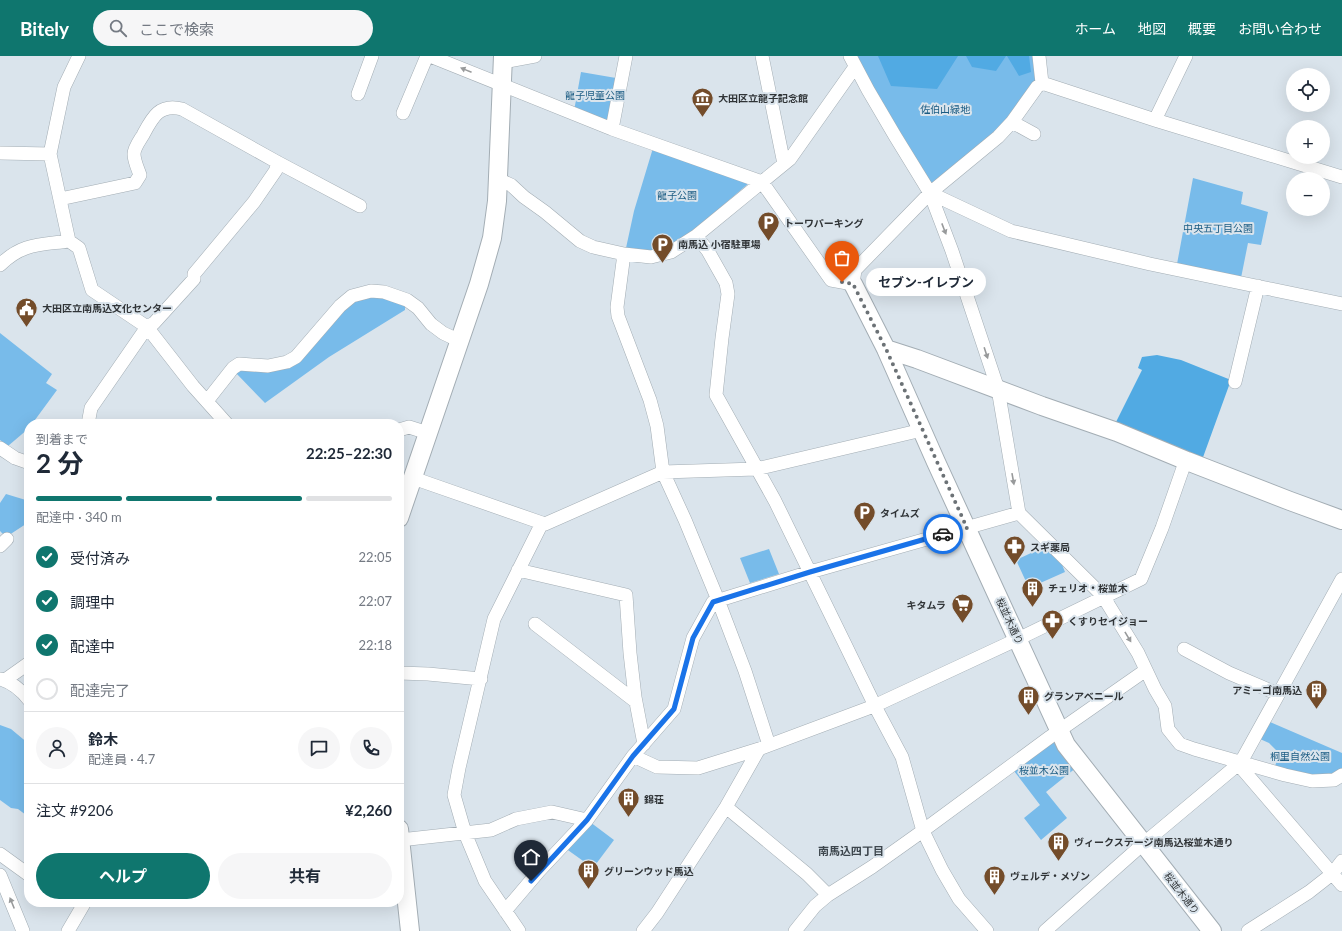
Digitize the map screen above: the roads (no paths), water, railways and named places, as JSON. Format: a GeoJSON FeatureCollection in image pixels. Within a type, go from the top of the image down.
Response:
{"type":"FeatureCollection","features":[{"type":"Feature","properties":{"kind":"street"},"geometry":{"type":"LineString","coordinates":[[69,241],[50,154],[64,87],[79,56]]}},
{"type":"Feature","properties":{"kind":"street"},"geometry":{"type":"LineString","coordinates":[[358,94],[372,56]]}},
{"type":"Feature","properties":{"kind":"street"},"geometry":{"type":"LineString","coordinates":[[404,113],[429,56],[612,128],[762,182],[832,280],[853,284],[855,270],[930,193],[998,137],[1012,122],[1037,87],[1042,83]]}},
{"type":"Feature","properties":{"kind":"street"},"geometry":{"type":"LineString","coordinates":[[404,504],[479,284],[492,238],[496,216],[503,59],[535,56]]}},
{"type":"Feature","properties":{"kind":"street"},"geometry":{"type":"LineString","coordinates":[[612,128],[626,56]]}},
{"type":"Feature","properties":{"kind":"street"},"geometry":{"type":"LineString","coordinates":[[762,56],[784,164]]}},
{"type":"Feature","properties":{"kind":"street"},"geometry":{"type":"LineString","coordinates":[[1039,56],[1042,83]]}},
{"type":"Feature","properties":{"kind":"street"},"geometry":{"type":"LineString","coordinates":[[1155,120],[1186,56]]}},
{"type":"Feature","properties":{"kind":"street"},"geometry":{"type":"LineString","coordinates":[[498,179],[511,186],[580,241],[593,247],[624,254],[651,257],[671,252],[696,236],[790,159],[806,138],[853,62],[895,136],[930,193],[952,251],[998,390],[1019,513],[1103,596],[1138,653],[1165,706],[1168,729],[1180,744],[1240,763],[1312,781],[1334,780],[1342,775]]}},
{"type":"Feature","properties":{"kind":"street"},"geometry":{"type":"LineString","coordinates":[[1042,83],[1155,120],[1342,177]]}},
{"type":"Feature","properties":{"kind":"street"},"geometry":{"type":"LineString","coordinates":[[60,199],[135,183],[140,176],[134,154],[137,145],[153,116],[161,110],[174,106],[360,206]]}},
{"type":"Feature","properties":{"kind":"street"},"geometry":{"type":"LineString","coordinates":[[1012,122],[1034,134]]}},
{"type":"Feature","properties":{"kind":"street"},"geometry":{"type":"LineString","coordinates":[[0,153],[50,154]]}},
{"type":"Feature","properties":{"kind":"street"},"geometry":{"type":"LineString","coordinates":[[89,419],[90,408],[147,327],[154,324],[194,279],[194,274],[254,202],[276,170],[277,162]]}},
{"type":"Feature","properties":{"kind":"street"},"geometry":{"type":"LineString","coordinates":[[930,193],[1011,231],[1150,264],[1342,304]]}},
{"type":"Feature","properties":{"kind":"street"},"geometry":{"type":"LineString","coordinates":[[696,236],[708,251],[726,283],[728,294],[716,395],[774,501],[810,572],[874,706],[902,757],[923,831],[942,870],[959,899],[987,931]]}},
{"type":"Feature","properties":{"kind":"street"},"geometry":{"type":"LineString","coordinates":[[0,265],[9,256],[23,248],[69,241],[79,248],[92,290],[147,327],[223,419]]}},
{"type":"Feature","properties":{"kind":"street"},"geometry":{"type":"LineString","coordinates":[[624,254],[617,307],[618,316],[650,400],[657,426],[663,472],[685,520],[718,600],[745,671],[764,747],[657,913],[643,931]]}},
{"type":"Feature","properties":{"kind":"street","name":"桜並木通り"},"geometry":{"type":"LineString","coordinates":[[853,284],[886,349],[1066,745],[1212,931]]}},
{"type":"Feature","properties":{"kind":"street"},"geometry":{"type":"LineString","coordinates":[[1235,382],[1258,286]]}},
{"type":"Feature","properties":{"kind":"street"},"geometry":{"type":"LineString","coordinates":[[207,401],[233,368],[239,364],[268,366],[287,362],[296,357],[340,306],[352,296],[371,291],[384,292],[407,300],[418,308],[431,324],[443,333],[460,341]]}},
{"type":"Feature","properties":{"kind":"street"},"geometry":{"type":"LineString","coordinates":[[886,349],[1117,432],[1187,461],[1342,520]]}},
{"type":"Feature","properties":{"kind":"street"},"geometry":{"type":"LineString","coordinates":[[404,428],[409,427],[428,432]]}},
{"type":"Feature","properties":{"kind":"street"},"geometry":{"type":"LineString","coordinates":[[413,478],[545,524],[663,472],[756,468],[922,430]]}},
{"type":"Feature","properties":{"kind":"street"},"geometry":{"type":"LineString","coordinates":[[0,448],[24,462]]}},
{"type":"Feature","properties":{"kind":"street"},"geometry":{"type":"LineString","coordinates":[[633,756],[657,767],[698,768],[764,747],[874,706],[1018,639],[1103,596],[1141,579],[1187,461]]}},
{"type":"Feature","properties":{"kind":"street"},"geometry":{"type":"LineString","coordinates":[[505,911],[539,871],[587,820],[633,756],[674,709],[693,638],[713,602],[810,572],[1019,513]]}},
{"type":"Feature","properties":{"kind":"street"},"geometry":{"type":"LineString","coordinates":[[519,931],[485,881],[465,833],[454,795],[494,619],[542,523]]}},
{"type":"Feature","properties":{"kind":"street"},"geometry":{"type":"LineString","coordinates":[[518,570],[626,595],[635,701],[644,744]]}},
{"type":"Feature","properties":{"kind":"street"},"geometry":{"type":"LineString","coordinates":[[1045,931],[1143,844],[1240,763],[1342,580]]}},
{"type":"Feature","properties":{"kind":"street"},"geometry":{"type":"LineString","coordinates":[[534,624],[635,701]]}},
{"type":"Feature","properties":{"kind":"street"},"geometry":{"type":"LineString","coordinates":[[1184,649],[1229,673],[1278,694]]}},
{"type":"Feature","properties":{"kind":"street"},"geometry":{"type":"LineString","coordinates":[[24,666],[3,680],[24,694]]}},
{"type":"Feature","properties":{"kind":"street"},"geometry":{"type":"LineString","coordinates":[[795,931],[815,906],[828,895],[872,867],[923,831],[1060,730],[1146,670]]}},
{"type":"Feature","properties":{"kind":"street"},"geometry":{"type":"LineString","coordinates":[[404,673],[481,679]]}},
{"type":"Feature","properties":{"kind":"street"},"geometry":{"type":"LineString","coordinates":[[1240,763],[1342,885]]}},
{"type":"Feature","properties":{"kind":"street"},"geometry":{"type":"LineString","coordinates":[[726,807],[808,874],[828,895]]}},
{"type":"Feature","properties":{"kind":"street"},"geometry":{"type":"LineString","coordinates":[[404,834],[465,833],[491,830],[516,819],[552,812],[587,820]]}},
{"type":"Feature","properties":{"kind":"street"},"geometry":{"type":"LineString","coordinates":[[0,854],[24,871]]}},
{"type":"Feature","properties":{"kind":"street"},"geometry":{"type":"LineString","coordinates":[[1248,931],[1308,892],[1332,874],[1342,861]]}},
{"type":"Feature","properties":{"kind":"street"},"geometry":{"type":"LineString","coordinates":[[0,875],[23,931]]}},
{"type":"Feature","properties":{"kind":"street"},"geometry":{"type":"LineString","coordinates":[[404,896],[410,931]]}},
{"type":"Feature","properties":{"kind":"street"},"geometry":{"type":"LineString","coordinates":[[68,931],[82,907]]}},
{"type":"Feature","properties":{"kind":"place","name":"大田区立龍子記念館"},"geometry":{"type":"Point","coordinates":[702,118]}},
{"type":"Feature","properties":{"kind":"place","name":"トーワパーキング"},"geometry":{"type":"Point","coordinates":[769,242]}},
{"type":"Feature","properties":{"kind":"place","name":"南馬込 小宿駐車場"},"geometry":{"type":"Point","coordinates":[663,264]}},
{"type":"Feature","properties":{"kind":"place","name":"セブン-イレブン"},"geometry":{"type":"Point","coordinates":[842,282]}},
{"type":"Feature","properties":{"kind":"place","name":"大田区立南馬込文化センター"},"geometry":{"type":"Point","coordinates":[27,328]}},
{"type":"Feature","properties":{"kind":"place","name":"タイムズ"},"geometry":{"type":"Point","coordinates":[864,532]}},
{"type":"Feature","properties":{"kind":"place","name":"スギ薬局"},"geometry":{"type":"Point","coordinates":[1015,566]}},
{"type":"Feature","properties":{"kind":"place","name":"チェリオ・桜並木"},"geometry":{"type":"Point","coordinates":[1033,608]}},
{"type":"Feature","properties":{"kind":"place","name":"キタムラ"},"geometry":{"type":"Point","coordinates":[962,624]}},
{"type":"Feature","properties":{"kind":"place","name":"くすりセイジョー"},"geometry":{"type":"Point","coordinates":[1053,640]}},
{"type":"Feature","properties":{"kind":"place","name":"アミーゴ南馬込"},"geometry":{"type":"Point","coordinates":[1317,710]}},
{"type":"Feature","properties":{"kind":"place","name":"グランアベニール"},"geometry":{"type":"Point","coordinates":[1028,716]}},
{"type":"Feature","properties":{"kind":"place","name":"錦荘"},"geometry":{"type":"Point","coordinates":[629,818]}},
{"type":"Feature","properties":{"kind":"place","name":"ヴィークステージ南馬込桜並木通り"},"geometry":{"type":"Point","coordinates":[1059,862]}},
{"type":"Feature","properties":{"kind":"place","name":"グリーンウッド馬込"},"geometry":{"type":"Point","coordinates":[588,890]}},
{"type":"Feature","properties":{"kind":"place","name":"ヴェルデ・メゾン"},"geometry":{"type":"Point","coordinates":[995,896]}},
{"type":"Feature","properties":{"kind":"district","name":"南馬込四丁目"},"geometry":{"type":"Point","coordinates":[851,851]}},
{"type":"Feature","properties":{"kind":"park label","name":"龍子児童公園"},"geometry":{"type":"Point","coordinates":[595,95]}},
{"type":"Feature","properties":{"kind":"park label","name":"佐伯山緑地"},"geometry":{"type":"Point","coordinates":[945,109]}},
{"type":"Feature","properties":{"kind":"park label","name":"龍子公園"},"geometry":{"type":"Point","coordinates":[677,195]}},
{"type":"Feature","properties":{"kind":"park label","name":"中央五丁目公園"},"geometry":{"type":"Point","coordinates":[1218,228]}},
{"type":"Feature","properties":{"kind":"park label","name":"桐里自然公園"},"geometry":{"type":"Point","coordinates":[1300,756]}},
{"type":"Feature","properties":{"kind":"park label","name":"桜並木公園"},"geometry":{"type":"Point","coordinates":[1044,770]}}]}
